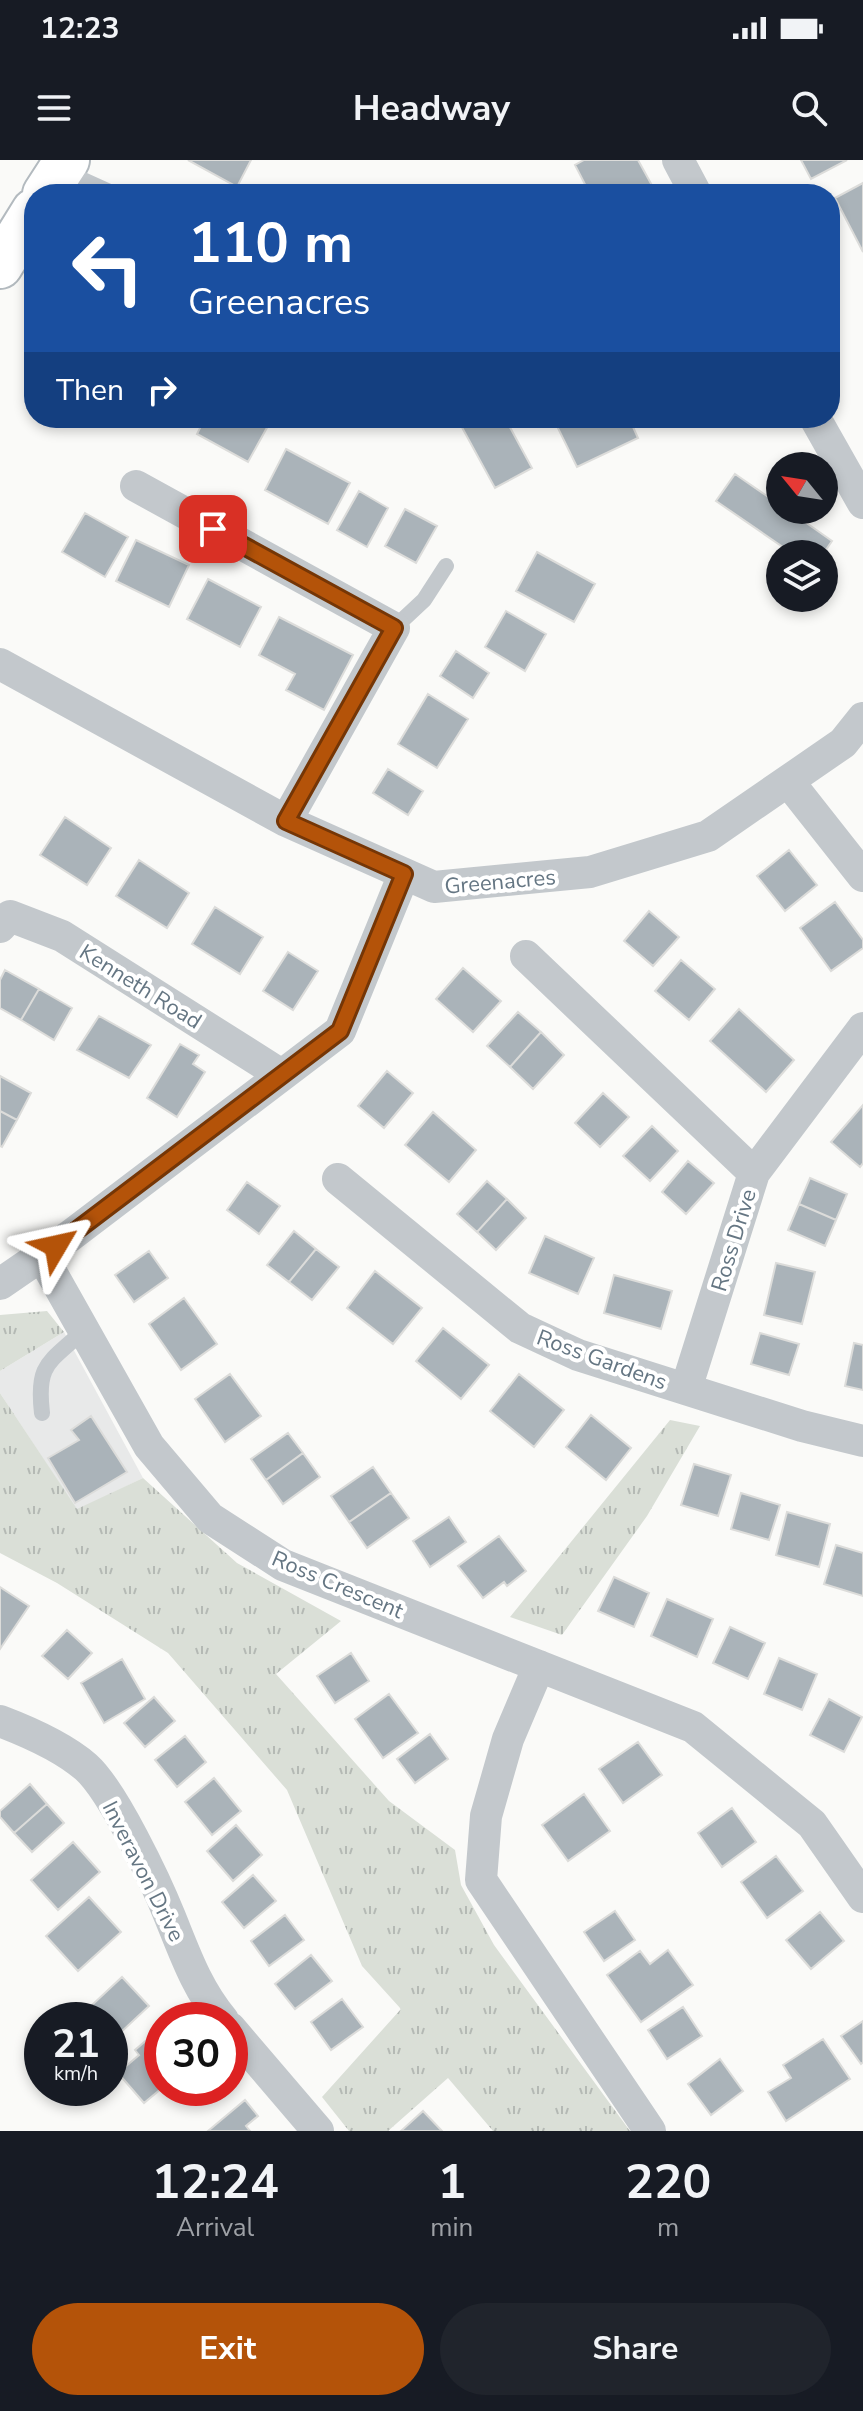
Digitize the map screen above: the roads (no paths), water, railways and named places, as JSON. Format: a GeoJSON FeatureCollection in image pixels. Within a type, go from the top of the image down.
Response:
{"type":"FeatureCollection","features":[{"type":"Feature","properties":{"kind":"main road"},"geometry":{"type":"LineString","coordinates":[[0,266],[24,227]]}},
{"type":"Feature","properties":{"kind":"street"},"geometry":{"type":"LineString","coordinates":[[678,160],[691,184]]}},
{"type":"Feature","properties":{"kind":"street"},"geometry":{"type":"LineString","coordinates":[[821,428],[863,503]]}},
{"type":"Feature","properties":{"kind":"street"},"geometry":{"type":"LineString","coordinates":[[136,486],[394,628],[286,821]]}},
{"type":"Feature","properties":{"kind":"street","name":"Greenacres"},"geometry":{"type":"LineString","coordinates":[[0,664],[286,821],[434,887],[590,872],[708,836],[843,743],[863,718]]}},
{"type":"Feature","properties":{"kind":"street"},"geometry":{"type":"LineString","coordinates":[[788,781],[863,876]]}},
{"type":"Feature","properties":{"kind":"street"},"geometry":{"type":"LineString","coordinates":[[0,1284],[42,1256],[340,1031],[404,874]]}},
{"type":"Feature","properties":{"kind":"street","name":"Kenneth Road"},"geometry":{"type":"LineString","coordinates":[[0,927],[10,916],[62,936],[280,1074]]}},
{"type":"Feature","properties":{"kind":"street"},"geometry":{"type":"LineString","coordinates":[[526,956],[754,1173]]}},
{"type":"Feature","properties":{"kind":"street","name":"Ross Drive"},"geometry":{"type":"LineString","coordinates":[[686,1389],[754,1173],[863,1028]]}},
{"type":"Feature","properties":{"kind":"street","name":"Ross Gardens"},"geometry":{"type":"LineString","coordinates":[[338,1179],[520,1328],[578,1355],[863,1441]]}},
{"type":"Feature","properties":{"kind":"street","name":"Ross Crescent"},"geometry":{"type":"LineString","coordinates":[[42,1256],[149,1446],[210,1518],[283,1565],[693,1727],[812,1824],[863,1897]]}},
{"type":"Feature","properties":{"kind":"street"},"geometry":{"type":"LineString","coordinates":[[539,1666],[508,1739],[493,1790],[486,1816],[481,1880],[650,2131]]}},
{"type":"Feature","properties":{"kind":"street","name":"Inveravon Drive"},"geometry":{"type":"LineString","coordinates":[[0,1721],[29,1732],[87,1768],[122,1819],[165,1904],[202,1995],[208,2002]]}},
{"type":"Feature","properties":{"kind":"street"},"geometry":{"type":"LineString","coordinates":[[248,2049],[318,2131]]}},
{"type":"Feature","properties":{"kind":"lane"},"geometry":{"type":"LineString","coordinates":[[57,174],[86,184]]}},
{"type":"Feature","properties":{"kind":"lane"},"geometry":{"type":"LineString","coordinates":[[394,628],[424,600],[446,566]]}},
{"type":"Feature","properties":{"kind":"lane"},"geometry":{"type":"LineString","coordinates":[[42,1413],[38,1381],[46,1366],[84,1330]]}}]}
